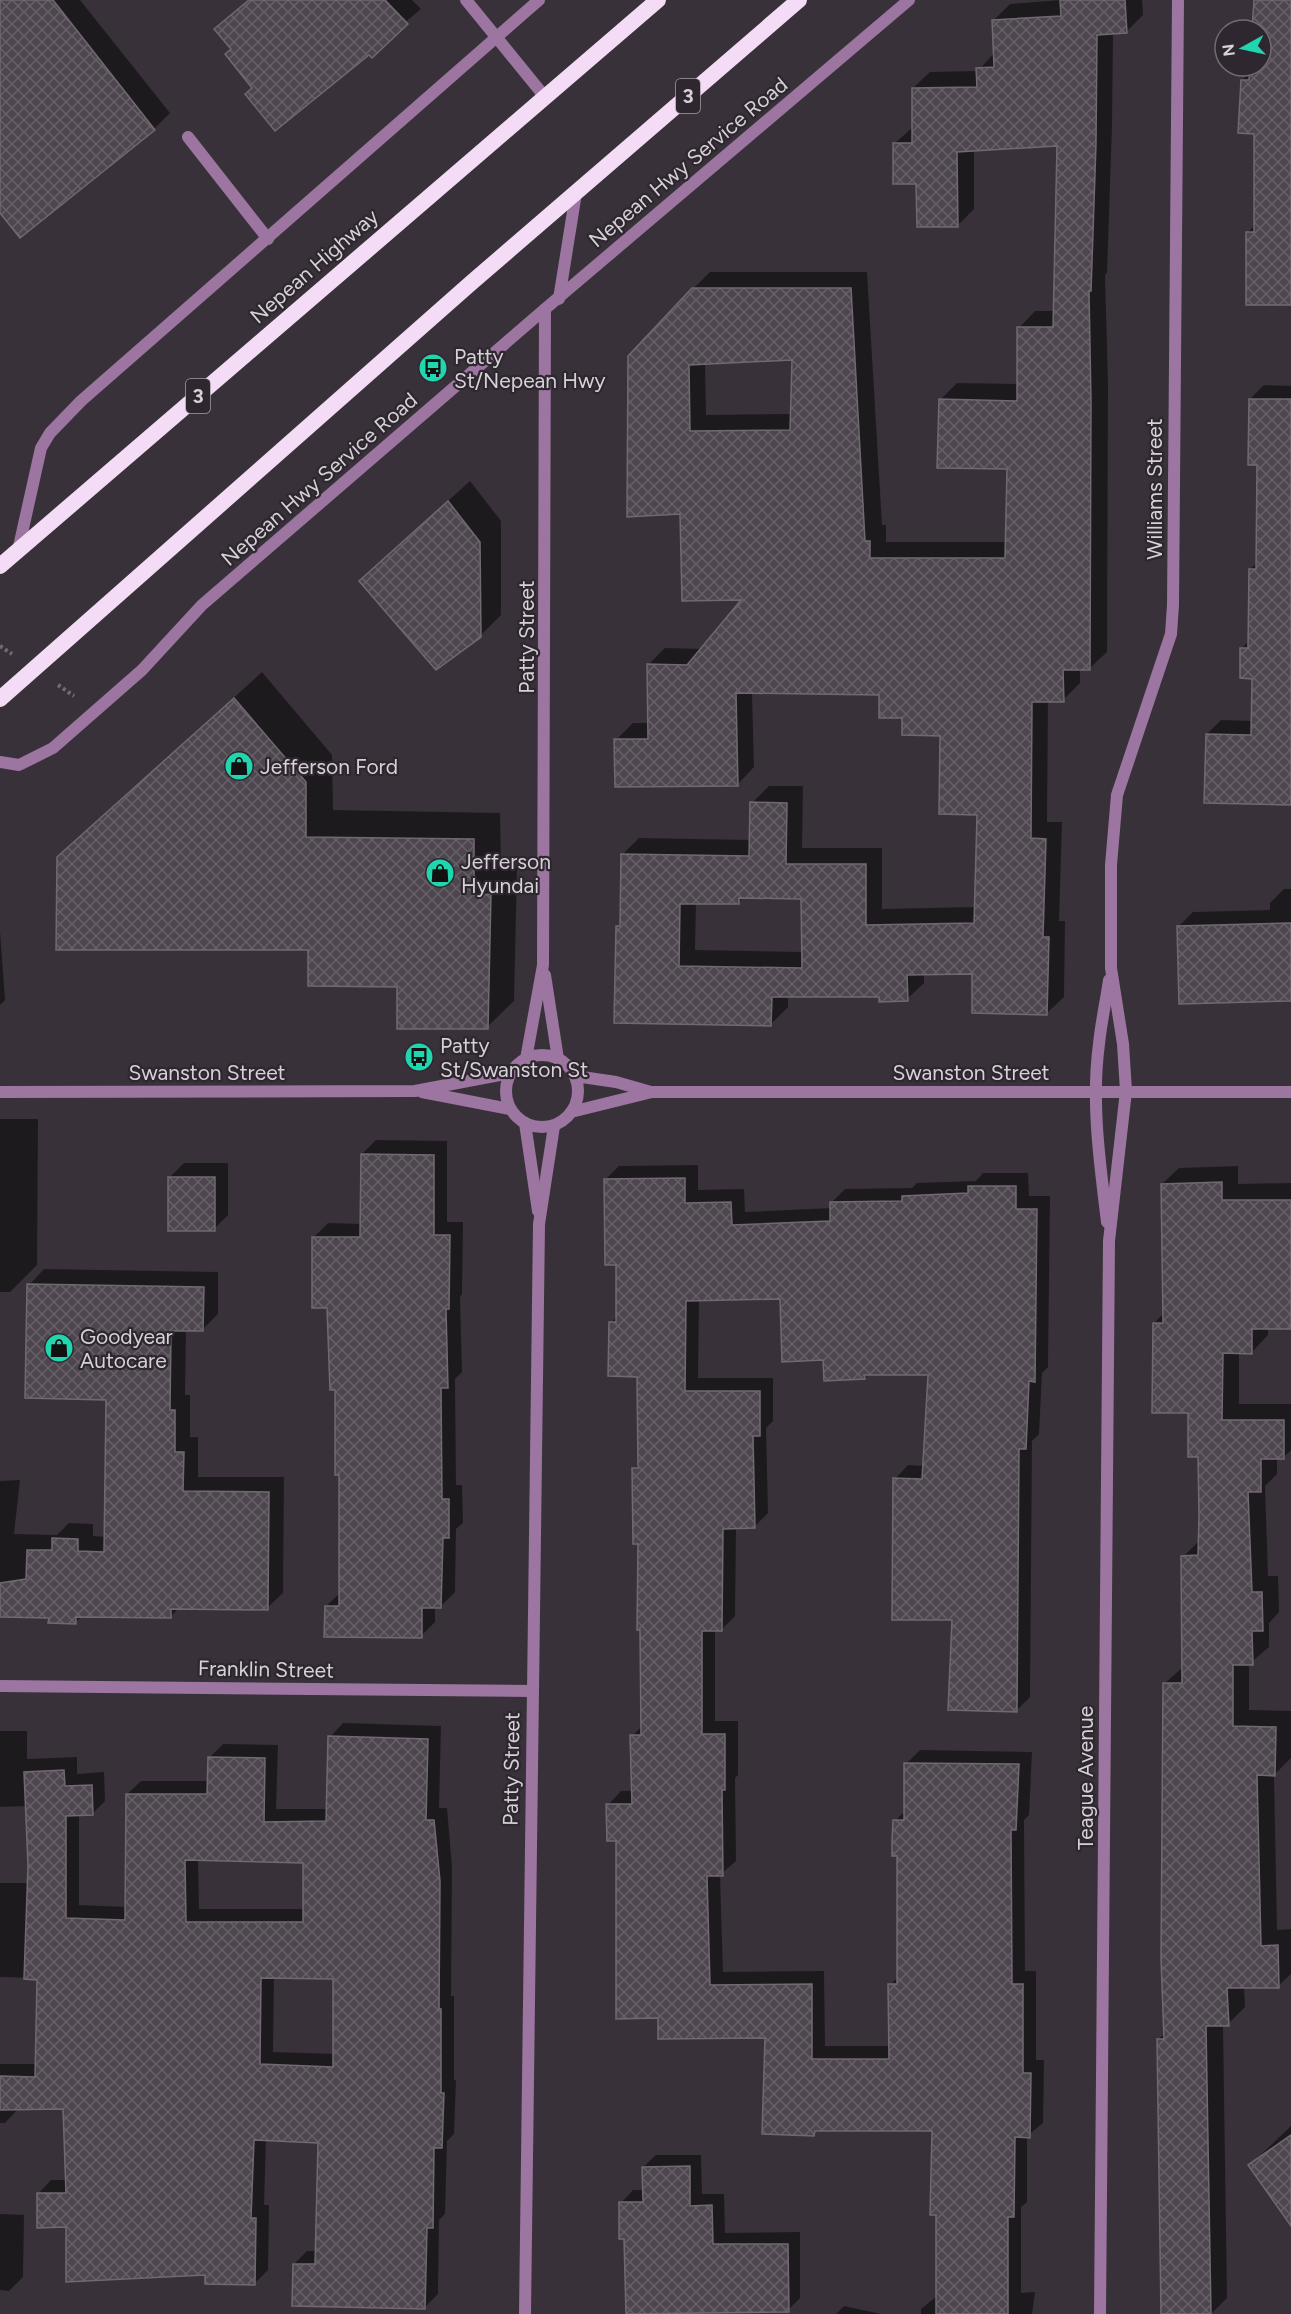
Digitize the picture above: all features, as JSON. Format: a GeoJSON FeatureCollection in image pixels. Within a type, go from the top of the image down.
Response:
{"type":"FeatureCollection","features":[{"type":"Feature","properties":{"kind":"highway","name":"Nepean Highway"},"geometry":{"type":"LineString","coordinates":[[5,561],[658,0]]}},
{"type":"Feature","properties":{"kind":"highway","name":"3"},"geometry":{"type":"LineString","coordinates":[[0,699],[213,510],[800,0]]}},
{"type":"Feature","properties":{"kind":"street"},"geometry":{"type":"LineString","coordinates":[[466,0],[545,97]]}},
{"type":"Feature","properties":{"kind":"street"},"geometry":{"type":"LineString","coordinates":[[5,561],[38,456],[50,433],[81,401],[539,0]]}},
{"type":"Feature","properties":{"kind":"street","name":"Nepean Hwy Service Road"},"geometry":{"type":"LineString","coordinates":[[0,762],[20,765],[53,748],[142,670],[202,605],[545,309],[909,0]]}},
{"type":"Feature","properties":{"kind":"street","name":"Williams Street"},"geometry":{"type":"LineString","coordinates":[[1126,1091],[1123,1044],[1112,968],[1111,866],[1117,795],[1171,634],[1178,0]]}},
{"type":"Feature","properties":{"kind":"street"},"geometry":{"type":"LineString","coordinates":[[188,137],[268,239]]}},
{"type":"Feature","properties":{"kind":"street"},"geometry":{"type":"LineString","coordinates":[[559,299],[576,193]]}},
{"type":"Feature","properties":{"kind":"street","name":"Patty Street"},"geometry":{"type":"LineString","coordinates":[[545,309],[543,965],[558,1059]]}},
{"type":"Feature","properties":{"kind":"street","name":"Patty Street"},"geometry":{"type":"LineString","coordinates":[[526,1059],[543,965]]}},
{"type":"Feature","properties":{"kind":"street","name":"Williams Street"},"geometry":{"type":"LineString","coordinates":[[1097,1090],[1098,1045],[1112,968]]}},
{"type":"Feature","properties":{"kind":"street"},"geometry":{"type":"LineString","coordinates":[[548,1055],[558,1059],[575,1076],[578,1095],[571,1112],[554,1126],[544,1127],[525,1123],[510,1109],[507,1084],[512,1073],[526,1059],[548,1055]]}},
{"type":"Feature","properties":{"kind":"street","name":"Swanston Street"},"geometry":{"type":"LineString","coordinates":[[0,1092],[415,1091],[512,1073]]}},
{"type":"Feature","properties":{"kind":"street","name":"Swanston Street"},"geometry":{"type":"LineString","coordinates":[[575,1076],[616,1082],[652,1092]]}},
{"type":"Feature","properties":{"kind":"street","name":"Swanston Street"},"geometry":{"type":"LineString","coordinates":[[571,1112],[652,1092],[1097,1090],[1291,1092]]}},
{"type":"Feature","properties":{"kind":"street","name":"Teague Avenue"},"geometry":{"type":"LineString","coordinates":[[1097,1090],[1098,1146],[1109,1241]]}},
{"type":"Feature","properties":{"kind":"street","name":"Swanston Street"},"geometry":{"type":"LineString","coordinates":[[415,1091],[510,1109]]}},
{"type":"Feature","properties":{"kind":"street","name":"Teague Avenue"},"geometry":{"type":"LineString","coordinates":[[1100,2314],[1109,1241],[1126,1091]]}},
{"type":"Feature","properties":{"kind":"street","name":"Patty Street"},"geometry":{"type":"LineString","coordinates":[[525,1123],[540,1224]]}},
{"type":"Feature","properties":{"kind":"street","name":"Patty Street"},"geometry":{"type":"LineString","coordinates":[[525,2314],[531,1690],[540,1224],[554,1126]]}},
{"type":"Feature","properties":{"kind":"street","name":"Franklin Street"},"geometry":{"type":"LineString","coordinates":[[0,1686],[531,1690]]}},
{"type":"Feature","properties":{"kind":"path"},"geometry":{"type":"LineString","coordinates":[[0,646],[74,696],[82,689]]}},
{"type":"Feature","properties":{"kind":"building"},"geometry":{"type":"Polygon","coordinates":[[[0,0],[53,0],[155,130],[20,238],[0,213],[0,0]]]}},
{"type":"Feature","properties":{"kind":"building"},"geometry":{"type":"Polygon","coordinates":[[[249,0],[385,0],[408,24],[372,58],[369,55],[275,131],[245,94],[252,88],[225,54],[231,49],[214,29],[249,0]]]}},
{"type":"Feature","properties":{"kind":"building"},"geometry":{"type":"Polygon","coordinates":[[[1060,0],[1125,0],[1127,33],[1097,35],[1096,144],[1091,291],[1089,291],[1090,670],[1063,670],[1064,702],[1032,702],[1031,838],[1046,839],[1043,937],[1049,937],[1047,1015],[972,1013],[972,974],[907,975],[908,1001],[879,1002],[879,997],[772,997],[771,1026],[614,1023],[616,926],[620,926],[621,854],[749,856],[750,802],[787,803],[786,864],[866,864],[866,925],[974,923],[977,815],[939,814],[940,736],[902,735],[902,718],[879,718],[879,695],[736,693],[738,786],[615,787],[614,739],[648,739],[647,664],[687,665],[741,600],[682,601],[680,514],[627,517],[628,356],[692,288],[851,288],[865,541],[870,541],[870,558],[1005,558],[1007,469],[937,468],[939,399],[1017,401],[1017,327],[1053,327],[1057,146],[957,152],[958,227],[917,227],[916,184],[893,184],[893,143],[912,143],[912,88],[977,87],[976,68],[994,67],[992,20],[1061,16],[1060,0]],[[792,360],[689,365],[690,431],[790,430],[792,360]],[[739,898],[739,904],[680,904],[679,966],[802,968],[801,899],[739,898]]]}},
{"type":"Feature","properties":{"kind":"building"},"geometry":{"type":"Polygon","coordinates":[[[1254,0],[1291,0],[1291,305],[1246,305],[1246,232],[1254,232],[1254,134],[1238,133],[1241,80],[1273,78],[1273,18],[1253,18],[1254,0]]]}},
{"type":"Feature","properties":{"kind":"building"},"geometry":{"type":"Polygon","coordinates":[[[1249,399],[1291,399],[1291,805],[1204,803],[1206,734],[1251,735],[1252,679],[1240,678],[1240,648],[1248,648],[1249,569],[1256,569],[1257,465],[1248,465],[1249,399]]]}},
{"type":"Feature","properties":{"kind":"building"},"geometry":{"type":"Polygon","coordinates":[[[448,501],[480,542],[481,637],[436,670],[359,581],[448,501]]]}},
{"type":"Feature","properties":{"kind":"building"},"geometry":{"type":"Polygon","coordinates":[[[234,698],[306,782],[306,837],[474,839],[474,895],[491,894],[488,1029],[397,1029],[397,987],[308,986],[308,950],[56,950],[57,857],[234,698]]]}},
{"type":"Feature","properties":{"kind":"building"},"geometry":{"type":"Polygon","coordinates":[[[1291,923],[1291,1001],[1179,1004],[1177,926],[1291,923]]]}},
{"type":"Feature","properties":{"kind":"building"},"geometry":{"type":"Polygon","coordinates":[[[361,1154],[434,1155],[434,1235],[450,1235],[449,1309],[446,1309],[448,1388],[441,1388],[442,1499],[449,1499],[449,1538],[443,1538],[441,1608],[422,1608],[422,1638],[324,1637],[325,1606],[339,1606],[339,1475],[335,1475],[335,1390],[330,1390],[327,1308],[312,1308],[312,1237],[360,1237],[361,1154]]]}},
{"type":"Feature","properties":{"kind":"building"},"geometry":{"type":"Polygon","coordinates":[[[168,1177],[215,1177],[215,1231],[168,1231],[168,1177]]]}},
{"type":"Feature","properties":{"kind":"building"},"geometry":{"type":"Polygon","coordinates":[[[685,1178],[685,1203],[731,1202],[732,1225],[830,1221],[830,1202],[902,1201],[902,1196],[968,1193],[968,1186],[1016,1186],[1016,1209],[1037,1209],[1035,1382],[1029,1381],[1026,1449],[1019,1449],[1017,1712],[948,1710],[952,1620],[892,1620],[893,1478],[922,1479],[928,1375],[864,1375],[865,1379],[824,1381],[823,1360],[782,1362],[780,1299],[686,1301],[685,1391],[760,1391],[760,1436],[753,1436],[755,1528],[723,1529],[722,1631],[702,1631],[702,1734],[725,1734],[725,1790],[722,1790],[723,1876],[707,1876],[710,1985],[812,1984],[812,2059],[889,2059],[888,1984],[897,1984],[897,1856],[892,1856],[893,1820],[904,1820],[904,1763],[1019,1764],[1016,1830],[1011,1830],[1012,1984],[1023,1984],[1023,2073],[1031,2073],[1030,2138],[1015,2137],[1014,2217],[1008,2217],[1008,2314],[936,2314],[936,2215],[930,2215],[932,2131],[815,2131],[814,2136],[762,2134],[765,2038],[658,2039],[658,2018],[616,2019],[616,1841],[607,1841],[606,1804],[632,1804],[630,1735],[641,1735],[640,1630],[637,1630],[638,1544],[633,1544],[632,1468],[638,1468],[637,1377],[608,1376],[609,1322],[616,1322],[616,1265],[605,1265],[604,1179],[685,1178]]]}},
{"type":"Feature","properties":{"kind":"building"},"geometry":{"type":"Polygon","coordinates":[[[1222,1182],[1222,1200],[1291,1200],[1291,1329],[1252,1329],[1252,1354],[1223,1353],[1222,1420],[1284,1420],[1284,1459],[1261,1459],[1261,1492],[1248,1492],[1252,1592],[1262,1592],[1263,1631],[1252,1631],[1253,1665],[1233,1665],[1233,1726],[1276,1727],[1275,1776],[1257,1775],[1261,1946],[1278,1945],[1279,1988],[1227,1988],[1229,2026],[1206,2026],[1211,2314],[1161,2314],[1157,2039],[1164,2039],[1161,1959],[1163,1683],[1182,1683],[1181,1556],[1198,1555],[1199,1516],[1198,1457],[1188,1457],[1188,1413],[1152,1413],[1153,1323],[1163,1323],[1161,1184],[1222,1182]]]}},
{"type":"Feature","properties":{"kind":"building"},"geometry":{"type":"Polygon","coordinates":[[[27,1284],[204,1287],[203,1331],[171,1331],[170,1410],[175,1410],[175,1452],[184,1452],[183,1491],[269,1492],[268,1610],[171,1609],[171,1618],[76,1617],[76,1624],[48,1623],[49,1618],[0,1617],[0,1583],[26,1579],[27,1550],[52,1550],[52,1538],[78,1539],[78,1551],[104,1552],[106,1400],[25,1398],[27,1284]]]}},
{"type":"Feature","properties":{"kind":"building"},"geometry":{"type":"Polygon","coordinates":[[[328,1736],[428,1739],[426,1820],[434,1820],[440,1881],[439,2009],[441,2009],[441,2093],[444,2093],[442,2148],[434,2148],[433,2228],[427,2228],[425,2309],[292,2306],[293,2264],[315,2264],[318,2143],[254,2140],[251,2218],[256,2218],[255,2285],[205,2284],[205,2275],[66,2282],[66,2227],[37,2228],[37,2193],[66,2193],[63,2109],[0,2110],[0,2076],[35,2077],[37,1980],[24,1979],[28,1865],[24,1772],[64,1770],[65,1786],[92,1785],[93,1815],[66,1816],[66,1918],[125,1920],[126,1794],[207,1794],[208,1757],[265,1758],[264,1822],[326,1821],[328,1736]],[[185,1860],[186,1922],[303,1922],[303,1863],[185,1860]],[[261,1978],[260,2064],[333,2067],[333,1979],[261,1978]]]}},
{"type":"Feature","properties":{"kind":"building"},"geometry":{"type":"Polygon","coordinates":[[[1291,2135],[1291,2226],[1248,2165],[1291,2135]]]}},
{"type":"Feature","properties":{"kind":"building"},"geometry":{"type":"Polygon","coordinates":[[[690,2166],[690,2206],[712,2205],[713,2244],[788,2244],[789,2312],[626,2314],[624,2239],[619,2239],[619,2202],[643,2202],[642,2167],[690,2166]]]}},
{"type":"Feature","properties":{"kind":"place","name":"Patty St/Nepean Hwy"},"geometry":{"type":"Point","coordinates":[433,368]}},
{"type":"Feature","properties":{"kind":"place","name":"Jefferson Ford"},"geometry":{"type":"Point","coordinates":[239,766]}},
{"type":"Feature","properties":{"kind":"place","name":"Jefferson Hyundai"},"geometry":{"type":"Point","coordinates":[440,873]}},
{"type":"Feature","properties":{"kind":"place","name":"Patty St/Swanston St"},"geometry":{"type":"Point","coordinates":[419,1057]}},
{"type":"Feature","properties":{"kind":"place","name":"Goodyear Autocare"},"geometry":{"type":"Point","coordinates":[59,1348]}}]}
